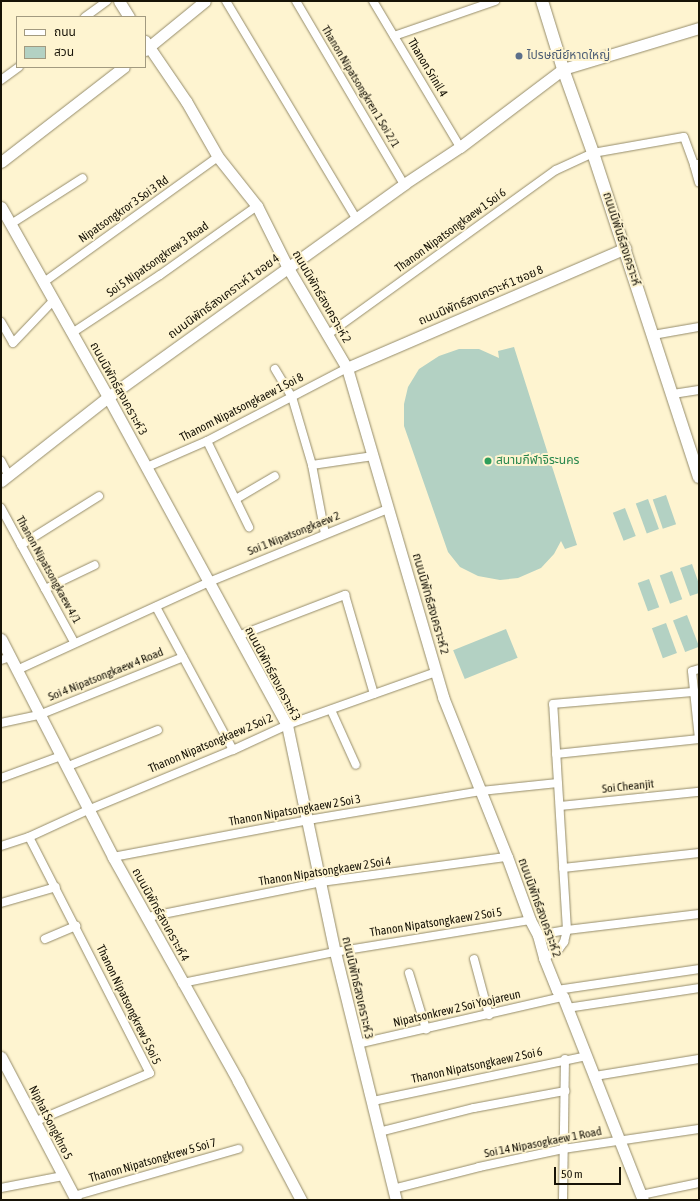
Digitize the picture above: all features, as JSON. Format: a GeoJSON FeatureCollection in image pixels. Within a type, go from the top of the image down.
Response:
{"type":"FeatureCollection","features":[{"type":"Feature","properties":{"kind":"main road","name":"ถนนนิพันธ์สงเคราะห์"},"geometry":{"type":"LineString","coordinates":[[542,1],[563,69],[625,248],[699,477]]}},
{"type":"Feature","properties":{"kind":"street"},"geometry":{"type":"LineString","coordinates":[[86,16],[107,1]]}},
{"type":"Feature","properties":{"kind":"street"},"geometry":{"type":"LineString","coordinates":[[119,1],[128,16]]}},
{"type":"Feature","properties":{"kind":"street"},"geometry":{"type":"LineString","coordinates":[[146,46],[206,1]]}},
{"type":"Feature","properties":{"kind":"street"},"geometry":{"type":"LineString","coordinates":[[226,1],[357,220]]}},
{"type":"Feature","properties":{"kind":"street","name":"Thanon Nipatsongkren 1 Soi 2/1"},"geometry":{"type":"LineString","coordinates":[[296,1],[404,184]]}},
{"type":"Feature","properties":{"kind":"street","name":"Thanon Srinil 4"},"geometry":{"type":"LineString","coordinates":[[373,1],[460,147]]}},
{"type":"Feature","properties":{"kind":"street"},"geometry":{"type":"LineString","coordinates":[[394,36],[495,1]]}},
{"type":"Feature","properties":{"kind":"street"},"geometry":{"type":"LineString","coordinates":[[563,69],[699,28]]}},
{"type":"Feature","properties":{"kind":"street","name":"ถนนนิพัทธ์สงเคราะห์ 2"},"geometry":{"type":"LineString","coordinates":[[146,46],[186,101],[218,157],[257,206],[288,268],[326,335],[347,368],[443,697],[507,857],[530,920],[538,935],[544,958],[586,1056],[642,1197]]}},
{"type":"Feature","properties":{"kind":"street"},"geometry":{"type":"LineString","coordinates":[[1,80],[18,68]]}},
{"type":"Feature","properties":{"kind":"street"},"geometry":{"type":"LineString","coordinates":[[1,162],[123,68]]}},
{"type":"Feature","properties":{"kind":"street","name":"ถนนนิพัทธ์สงเคราะห์ 1 ซอย 4"},"geometry":{"type":"LineString","coordinates":[[5,478],[108,397],[357,220],[404,184],[460,147],[563,69]]}},
{"type":"Feature","properties":{"kind":"street","name":"Thanon Nipatsongkaew 1 Soi 6"},"geometry":{"type":"LineString","coordinates":[[326,335],[556,170],[593,153],[684,137],[697,164]]}},
{"type":"Feature","properties":{"kind":"street","name":"Nipatsongkror 3 Soi 3 Rd"},"geometry":{"type":"LineString","coordinates":[[44,282],[218,157]]}},
{"type":"Feature","properties":{"kind":"street"},"geometry":{"type":"LineString","coordinates":[[697,164],[699,182]]}},
{"type":"Feature","properties":{"kind":"street"},"geometry":{"type":"LineString","coordinates":[[11,224],[83,178]]}},
{"type":"Feature","properties":{"kind":"street","name":"Soi 5 Nipatsongkrew 3 Road"},"geometry":{"type":"LineString","coordinates":[[72,333],[160,275],[257,206]]}},
{"type":"Feature","properties":{"kind":"street","name":"ถนนนิพัทธ์สงเคราะห์ 3"},"geometry":{"type":"LineString","coordinates":[[1,207],[147,467],[287,725],[335,952],[395,1195]]}},
{"type":"Feature","properties":{"kind":"street","name":"ถนนนิพัทธ์สงเคราะห์ 1 ซอย 8"},"geometry":{"type":"LineString","coordinates":[[347,368],[625,248]]}},
{"type":"Feature","properties":{"kind":"street"},"geometry":{"type":"LineString","coordinates":[[1,322],[13,343],[54,300]]}},
{"type":"Feature","properties":{"kind":"street"},"geometry":{"type":"LineString","coordinates":[[653,335],[699,327]]}},
{"type":"Feature","properties":{"kind":"street","name":"Thanom Nipatsongkaew 1 Soi 8"},"geometry":{"type":"LineString","coordinates":[[147,467],[207,440],[347,368]]}},
{"type":"Feature","properties":{"kind":"street"},"geometry":{"type":"LineString","coordinates":[[275,369],[292,397],[312,465],[325,534]]}},
{"type":"Feature","properties":{"kind":"street"},"geometry":{"type":"LineString","coordinates":[[673,394],[699,390]]}},
{"type":"Feature","properties":{"kind":"street"},"geometry":{"type":"LineString","coordinates":[[207,440],[249,527]]}},
{"type":"Feature","properties":{"kind":"street"},"geometry":{"type":"LineString","coordinates":[[312,465],[373,456]]}},
{"type":"Feature","properties":{"kind":"street"},"geometry":{"type":"LineString","coordinates":[[1,461],[5,478]]}},
{"type":"Feature","properties":{"kind":"street"},"geometry":{"type":"LineString","coordinates":[[236,499],[275,476]]}},
{"type":"Feature","properties":{"kind":"street"},"geometry":{"type":"LineString","coordinates":[[21,545],[100,496]]}},
{"type":"Feature","properties":{"kind":"street","name":"Thanon Nipatsongkaew 4/1"},"geometry":{"type":"LineString","coordinates":[[1,508],[74,642]]}},
{"type":"Feature","properties":{"kind":"street","name":"Soi 1 Nipatsongkaew 2"},"geometry":{"type":"LineString","coordinates":[[17,670],[74,642],[156,607],[209,582],[388,509]]}},
{"type":"Feature","properties":{"kind":"street"},"geometry":{"type":"LineString","coordinates":[[45,589],[95,565]]}},
{"type":"Feature","properties":{"kind":"street"},"geometry":{"type":"LineString","coordinates":[[238,636],[345,595],[374,694]]}},
{"type":"Feature","properties":{"kind":"street"},"geometry":{"type":"LineString","coordinates":[[156,607],[233,750]]}},
{"type":"Feature","properties":{"kind":"street","name":"ถนนนิพัทธ์สงเคราะห์ 4"},"geometry":{"type":"LineString","coordinates":[[1,639],[6,659],[17,670],[113,857],[148,917],[182,983],[238,1081],[301,1200]]}},
{"type":"Feature","properties":{"kind":"street","name":"Soi 4 Nipatsongkaew 4 Road"},"geometry":{"type":"LineString","coordinates":[[1,723],[39,715],[183,656]]}},
{"type":"Feature","properties":{"kind":"street"},"geometry":{"type":"LineString","coordinates":[[556,754],[699,739],[692,670],[699,669]]}},
{"type":"Feature","properties":{"kind":"street","name":"Thanon Nipatsongkaew 2 Soi 2"},"geometry":{"type":"LineString","coordinates":[[1,846],[30,837],[88,810],[233,750],[287,725],[436,672]]}},
{"type":"Feature","properties":{"kind":"street"},"geometry":{"type":"LineString","coordinates":[[544,958],[559,949],[564,942],[567,930],[553,704],[694,692]]}},
{"type":"Feature","properties":{"kind":"street"},"geometry":{"type":"LineString","coordinates":[[331,710],[356,765]]}},
{"type":"Feature","properties":{"kind":"street"},"geometry":{"type":"LineString","coordinates":[[66,766],[158,730]]}},
{"type":"Feature","properties":{"kind":"street"},"geometry":{"type":"LineString","coordinates":[[1,778],[61,756]]}},
{"type":"Feature","properties":{"kind":"street","name":"Thanon Nipatsongkaew 2 Soi 3"},"geometry":{"type":"LineString","coordinates":[[113,857],[308,820],[481,792],[558,783]]}},
{"type":"Feature","properties":{"kind":"street","name":"Soi Cheanjit"},"geometry":{"type":"LineString","coordinates":[[560,806],[699,792]]}},
{"type":"Feature","properties":{"kind":"street","name":"Thanon Nipatsongkrew 5 Soi 5"},"geometry":{"type":"LineString","coordinates":[[30,837],[150,1073],[34,1122]]}},
{"type":"Feature","properties":{"kind":"street"},"geometry":{"type":"LineString","coordinates":[[563,868],[699,853]]}},
{"type":"Feature","properties":{"kind":"street","name":"Thanon Nipatsongkaew 2 Soi 4"},"geometry":{"type":"LineString","coordinates":[[148,917],[321,882],[507,857]]}},
{"type":"Feature","properties":{"kind":"street"},"geometry":{"type":"LineString","coordinates":[[1,903],[56,887]]}},
{"type":"Feature","properties":{"kind":"street"},"geometry":{"type":"LineString","coordinates":[[538,935],[567,930],[699,914]]}},
{"type":"Feature","properties":{"kind":"street","name":"Thanon Nipatsongkaew 2 Soi 5"},"geometry":{"type":"LineString","coordinates":[[182,983],[335,952],[530,920]]}},
{"type":"Feature","properties":{"kind":"street"},"geometry":{"type":"LineString","coordinates":[[45,939],[76,926]]}},
{"type":"Feature","properties":{"kind":"street"},"geometry":{"type":"LineString","coordinates":[[474,959],[489,1015]]}},
{"type":"Feature","properties":{"kind":"street"},"geometry":{"type":"LineString","coordinates":[[562,998],[699,969]]}},
{"type":"Feature","properties":{"kind":"street"},"geometry":{"type":"LineString","coordinates":[[409,973],[426,1029]]}},
{"type":"Feature","properties":{"kind":"street"},"geometry":{"type":"LineString","coordinates":[[562,998],[699,988]]}},
{"type":"Feature","properties":{"kind":"street","name":"Nipatsonkrew 2 Soi Yoojareun"},"geometry":{"type":"LineString","coordinates":[[357,1044],[562,998]]}},
{"type":"Feature","properties":{"kind":"street","name":"Thanon Nipatsongkaew 2 Soi 6"},"geometry":{"type":"LineString","coordinates":[[373,1101],[565,1059],[586,1056]]}},
{"type":"Feature","properties":{"kind":"street","name":"Niphat Songkhro 5"},"geometry":{"type":"LineString","coordinates":[[1,1057],[5,1072],[75,1198]]}},
{"type":"Feature","properties":{"kind":"street"},"geometry":{"type":"LineString","coordinates":[[564,1200],[563,1149],[565,1059]]}},
{"type":"Feature","properties":{"kind":"street"},"geometry":{"type":"LineString","coordinates":[[594,1076],[699,1060]]}},
{"type":"Feature","properties":{"kind":"street"},"geometry":{"type":"LineString","coordinates":[[379,1132],[474,1108],[565,1091]]}},
{"type":"Feature","properties":{"kind":"street","name":"Soi 14 Nipasogkaew 1 Road"},"geometry":{"type":"LineString","coordinates":[[395,1195],[479,1167],[563,1149],[699,1129]]}},
{"type":"Feature","properties":{"kind":"street","name":"Thanon Nipatsongkrew 5 Soi 7"},"geometry":{"type":"LineString","coordinates":[[75,1198],[238,1148]]}},
{"type":"Feature","properties":{"kind":"street"},"geometry":{"type":"LineString","coordinates":[[1,1188],[63,1176]]}},
{"type":"Feature","properties":{"kind":"street"},"geometry":{"type":"LineString","coordinates":[[642,1197],[699,1183]]}},
{"type":"Feature","properties":{"kind":"green space"},"geometry":{"type":"Polygon","coordinates":[[[514,347],[577,545],[565,549],[561,541],[554,554],[541,568],[518,578],[500,580],[478,576],[460,567],[448,552],[404,426],[404,404],[408,387],[419,369],[439,356],[459,349],[479,349],[499,358],[498,351],[514,347]]]}},
{"type":"Feature","properties":{"kind":"green space"},"geometry":{"type":"Polygon","coordinates":[[[666,495],[676,524],[663,529],[653,500],[666,495]]]}},
{"type":"Feature","properties":{"kind":"green space"},"geometry":{"type":"Polygon","coordinates":[[[648,499],[659,529],[647,534],[636,503],[648,499]]]}},
{"type":"Feature","properties":{"kind":"green space"},"geometry":{"type":"Polygon","coordinates":[[[625,508],[636,536],[624,541],[613,513],[625,508]]]}},
{"type":"Feature","properties":{"kind":"green space"},"geometry":{"type":"Polygon","coordinates":[[[692,564],[699,584],[699,593],[690,596],[680,568],[692,564]]]}},
{"type":"Feature","properties":{"kind":"green space"},"geometry":{"type":"Polygon","coordinates":[[[672,571],[682,599],[670,604],[660,575],[672,571]]]}},
{"type":"Feature","properties":{"kind":"green space"},"geometry":{"type":"Polygon","coordinates":[[[649,579],[659,607],[648,611],[638,583],[649,579]]]}},
{"type":"Feature","properties":{"kind":"green space"},"geometry":{"type":"Polygon","coordinates":[[[687,615],[699,647],[685,652],[673,620],[687,615]]]}},
{"type":"Feature","properties":{"kind":"green space"},"geometry":{"type":"Polygon","coordinates":[[[666,623],[677,653],[663,658],[652,628],[666,623]]]}},
{"type":"Feature","properties":{"kind":"green space"},"geometry":{"type":"Polygon","coordinates":[[[506,629],[518,658],[465,679],[453,650],[506,629]]]}},
{"type":"Feature","properties":{"kind":"place","name":"ไปรษณีย์หาดใหญ่"},"geometry":{"type":"Point","coordinates":[519,56]}},
{"type":"Feature","properties":{"kind":"place","name":"สนามกีฬาจิระนคร"},"geometry":{"type":"Point","coordinates":[488,461]}}]}
